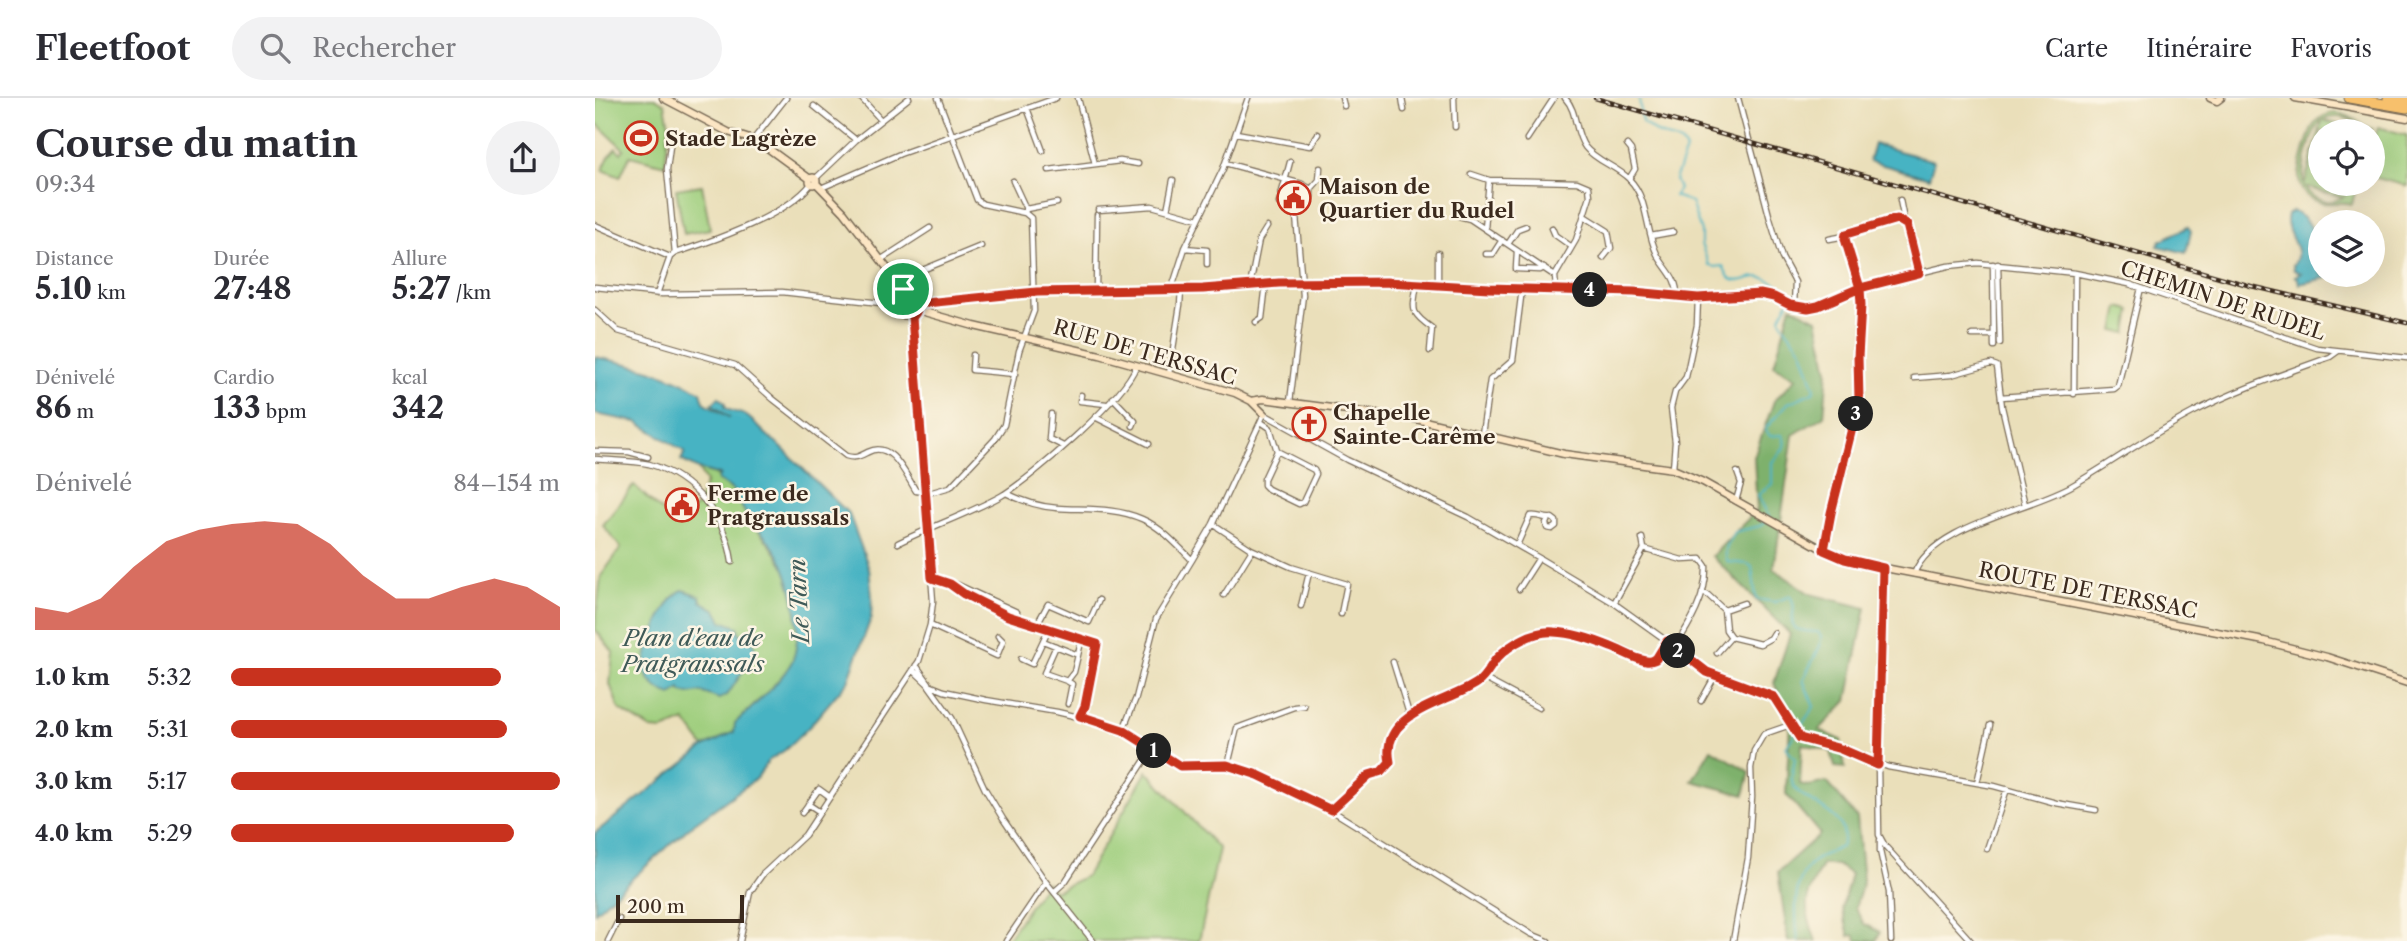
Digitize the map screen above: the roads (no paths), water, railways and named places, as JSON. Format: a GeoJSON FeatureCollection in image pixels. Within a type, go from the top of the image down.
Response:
{"type":"FeatureCollection","features":[{"type":"Feature","properties":{"kind":"highway"},"geometry":{"type":"LineString","coordinates":[[2349,98],[2407,108]]}},
{"type":"Feature","properties":{"kind":"highway"},"geometry":{"type":"LineString","coordinates":[[2388,98],[2407,102]]}},
{"type":"Feature","properties":{"kind":"street"},"geometry":{"type":"LineString","coordinates":[[663,98],[728,132],[753,140],[814,183],[844,212],[915,304]]}},
{"type":"Feature","properties":{"kind":"street"},"geometry":{"type":"LineString","coordinates":[[753,140],[786,98]]}},
{"type":"Feature","properties":{"kind":"street"},"geometry":{"type":"LineString","coordinates":[[861,98],[880,119]]}},
{"type":"Feature","properties":{"kind":"street"},"geometry":{"type":"LineString","coordinates":[[595,226],[672,255],[722,238],[803,193],[856,140],[909,98]]}},
{"type":"Feature","properties":{"kind":"street"},"geometry":{"type":"LineString","coordinates":[[938,98],[977,200],[983,204],[1025,211],[1057,203]]}},
{"type":"Feature","properties":{"kind":"street"},"geometry":{"type":"LineString","coordinates":[[814,183],[1056,98]]}},
{"type":"Feature","properties":{"kind":"street"},"geometry":{"type":"LineString","coordinates":[[1078,98],[1095,164]]}},
{"type":"Feature","properties":{"kind":"street"},"geometry":{"type":"LineString","coordinates":[[1171,289],[1185,248],[1225,163],[1248,98]]}},
{"type":"Feature","properties":{"kind":"street"},"geometry":{"type":"LineString","coordinates":[[1342,98],[1344,106]]}},
{"type":"Feature","properties":{"kind":"street"},"geometry":{"type":"LineString","coordinates":[[1402,98],[1403,110]]}},
{"type":"Feature","properties":{"kind":"street"},"geometry":{"type":"LineString","coordinates":[[1454,98],[1455,127]]}},
{"type":"Feature","properties":{"kind":"street"},"geometry":{"type":"LineString","coordinates":[[1527,139],[1554,98]]}},
{"type":"Feature","properties":{"kind":"street"},"geometry":{"type":"LineString","coordinates":[[1565,98],[1572,107],[1584,145],[1629,179],[1637,189],[1657,256],[1675,280],[1677,297]]}},
{"type":"Feature","properties":{"kind":"street"},"geometry":{"type":"LineString","coordinates":[[1738,98],[1770,219],[1783,258],[1795,282],[1789,304]]}},
{"type":"Feature","properties":{"kind":"street"},"geometry":{"type":"LineString","coordinates":[[2210,98],[2217,101],[2221,98]]}},
{"type":"Feature","properties":{"kind":"street"},"geometry":{"type":"LineString","coordinates":[[2295,98],[2407,118]]}},
{"type":"Feature","properties":{"kind":"street"},"geometry":{"type":"LineString","coordinates":[[814,106],[856,140]]}},
{"type":"Feature","properties":{"kind":"street"},"geometry":{"type":"LineString","coordinates":[[1027,108],[1043,151]]}},
{"type":"Feature","properties":{"kind":"street"},"geometry":{"type":"LineString","coordinates":[[1236,132],[1310,146],[1318,134]]}},
{"type":"Feature","properties":{"kind":"street"},"geometry":{"type":"LineString","coordinates":[[1626,145],[1631,150],[1635,169],[1629,179]]}},
{"type":"Feature","properties":{"kind":"street"},"geometry":{"type":"LineString","coordinates":[[657,294],[672,255],[667,169],[670,146]]}},
{"type":"Feature","properties":{"kind":"street"},"geometry":{"type":"LineString","coordinates":[[1049,170],[1120,161],[1138,164]]}},
{"type":"Feature","properties":{"kind":"street"},"geometry":{"type":"LineString","coordinates":[[1279,203],[1290,162]]}},
{"type":"Feature","properties":{"kind":"street"},"geometry":{"type":"LineString","coordinates":[[1225,163],[1286,179],[1311,189]]}},
{"type":"Feature","properties":{"kind":"street"},"geometry":{"type":"LineString","coordinates":[[1290,403],[1303,295],[1296,216],[1312,199],[1311,189],[1319,180],[1320,169]]}},
{"type":"Feature","properties":{"kind":"street"},"geometry":{"type":"LineString","coordinates":[[1471,174],[1489,180],[1586,184],[1590,192],[1584,216],[1572,247],[1555,276],[1556,290]]}},
{"type":"Feature","properties":{"kind":"street"},"geometry":{"type":"LineString","coordinates":[[1167,210],[1173,180]]}},
{"type":"Feature","properties":{"kind":"street"},"geometry":{"type":"LineString","coordinates":[[1485,229],[1489,180]]}},
{"type":"Feature","properties":{"kind":"street"},"geometry":{"type":"LineString","coordinates":[[595,310],[618,331],[735,365],[750,381],[846,456],[857,457],[876,448],[890,453],[916,491],[925,493],[950,487],[999,435],[1004,425],[1024,337],[1033,317],[1035,290],[1031,218],[1025,211],[1013,181]]}},
{"type":"Feature","properties":{"kind":"street"},"geometry":{"type":"LineString","coordinates":[[1900,200],[1903,215],[1901,219]]}},
{"type":"Feature","properties":{"kind":"street"},"geometry":{"type":"LineString","coordinates":[[1096,290],[1098,213],[1145,206],[1199,219]]}},
{"type":"Feature","properties":{"kind":"street"},"geometry":{"type":"LineString","coordinates":[[1459,216],[1470,219],[1555,276]]}},
{"type":"Feature","properties":{"kind":"street"},"geometry":{"type":"LineString","coordinates":[[1584,216],[1608,231],[1611,248],[1603,258]]}},
{"type":"Feature","properties":{"kind":"street"},"geometry":{"type":"LineString","coordinates":[[1829,239],[1901,219]]}},
{"type":"Feature","properties":{"kind":"street"},"geometry":{"type":"LineString","coordinates":[[1901,219],[1907,225],[1919,273]]}},
{"type":"Feature","properties":{"kind":"street"},"geometry":{"type":"LineString","coordinates":[[1509,244],[1518,229],[1526,226]]}},
{"type":"Feature","properties":{"kind":"street"},"geometry":{"type":"LineString","coordinates":[[1250,285],[1259,240],[1267,227]]}},
{"type":"Feature","properties":{"kind":"street"},"geometry":{"type":"LineString","coordinates":[[882,259],[930,228]]}},
{"type":"Feature","properties":{"kind":"street"},"geometry":{"type":"LineString","coordinates":[[1552,228],[1555,235],[1572,247]]}},
{"type":"Feature","properties":{"kind":"street"},"geometry":{"type":"LineString","coordinates":[[1651,236],[1673,232]]}},
{"type":"Feature","properties":{"kind":"street"},"geometry":{"type":"LineString","coordinates":[[1824,550],[1859,400],[1860,288],[1845,236]]}},
{"type":"Feature","properties":{"kind":"street"},"geometry":{"type":"LineString","coordinates":[[1486,254],[1493,254],[1502,240]]}},
{"type":"Feature","properties":{"kind":"street"},"geometry":{"type":"LineString","coordinates":[[898,280],[981,246]]}},
{"type":"Feature","properties":{"kind":"street"},"geometry":{"type":"LineString","coordinates":[[1185,248],[1207,250],[1207,264]]}},
{"type":"Feature","properties":{"kind":"street"},"geometry":{"type":"LineString","coordinates":[[1517,250],[1516,269],[1544,268]]}},
{"type":"Feature","properties":{"kind":"street"},"geometry":{"type":"LineString","coordinates":[[1438,253],[1438,285]]}},
{"type":"Feature","properties":{"kind":"street","name":"CHEMIN DE RUDEL"},"geometry":{"type":"LineString","coordinates":[[915,304],[1035,290],[1181,289],[1302,283],[1417,283],[1634,292],[1698,298],[1760,294],[1808,308],[1860,288],[1948,266],[1978,263],[2075,273],[2141,288],[2317,348],[2405,359]]}},
{"type":"Feature","properties":{"kind":"street"},"geometry":{"type":"LineString","coordinates":[[1994,346],[1995,264]]}},
{"type":"Feature","properties":{"kind":"street"},"geometry":{"type":"LineString","coordinates":[[1995,264],[2000,343]]}},
{"type":"Feature","properties":{"kind":"street"},"geometry":{"type":"LineString","coordinates":[[2074,394],[2075,273]]}},
{"type":"Feature","properties":{"kind":"street"},"geometry":{"type":"LineString","coordinates":[[1417,283],[1413,312],[1432,328],[1430,351]]}},
{"type":"Feature","properties":{"kind":"street"},"geometry":{"type":"LineString","coordinates":[[1255,322],[1262,318],[1266,284]]}},
{"type":"Feature","properties":{"kind":"street"},"geometry":{"type":"LineString","coordinates":[[595,287],[657,294],[782,292],[915,304]]}},
{"type":"Feature","properties":{"kind":"street"},"geometry":{"type":"LineString","coordinates":[[2001,397],[2074,394],[2114,389],[2118,386],[2141,288]]}},
{"type":"Feature","properties":{"kind":"street"},"geometry":{"type":"LineString","coordinates":[[903,289],[900,303],[904,315],[912,317]]}},
{"type":"Feature","properties":{"kind":"street"},"geometry":{"type":"LineString","coordinates":[[1169,375],[1181,289]]}},
{"type":"Feature","properties":{"kind":"street"},"geometry":{"type":"LineString","coordinates":[[1482,434],[1490,380],[1513,360],[1522,289]]}},
{"type":"Feature","properties":{"kind":"street"},"geometry":{"type":"LineString","coordinates":[[1673,469],[1675,443],[1671,408],[1675,393],[1686,377],[1697,325],[1698,298]]}},
{"type":"Feature","properties":{"kind":"street"},"geometry":{"type":"LineString","coordinates":[[740,941],[750,892],[762,875],[805,835],[914,667],[930,625],[932,578],[912,317],[915,304]]}},
{"type":"Feature","properties":{"kind":"street","name":"RUE DE TERSSAC"},"geometry":{"type":"LineString","coordinates":[[915,304],[1024,337],[1235,393],[1251,401],[1263,398],[1416,419],[1576,457],[1673,469],[1703,482],[1767,519]]}},
{"type":"Feature","properties":{"kind":"street"},"geometry":{"type":"LineString","coordinates":[[1972,335],[1994,335]]}},
{"type":"Feature","properties":{"kind":"street"},"geometry":{"type":"LineString","coordinates":[[1914,574],[1923,558],[1935,546],[1978,524],[2072,486],[2157,433],[2223,397],[2330,357],[2337,351]]}},
{"type":"Feature","properties":{"kind":"street"},"geometry":{"type":"LineString","coordinates":[[973,355],[972,370],[1015,374]]}},
{"type":"Feature","properties":{"kind":"street"},"geometry":{"type":"LineString","coordinates":[[1914,378],[1951,375],[1994,364],[1997,366],[2001,397],[2025,505]]}},
{"type":"Feature","properties":{"kind":"street"},"geometry":{"type":"LineString","coordinates":[[898,543],[1006,493],[1095,417],[1131,377],[1136,366]]}},
{"type":"Feature","properties":{"kind":"street"},"geometry":{"type":"LineString","coordinates":[[1081,396],[1080,401],[1107,404]]}},
{"type":"Feature","properties":{"kind":"street"},"geometry":{"type":"LineString","coordinates":[[1113,398],[1135,421],[1133,426]]}},
{"type":"Feature","properties":{"kind":"street"},"geometry":{"type":"LineString","coordinates":[[1123,730],[1136,698],[1156,619],[1213,524],[1264,414],[1263,398]]}},
{"type":"Feature","properties":{"kind":"street"},"geometry":{"type":"LineString","coordinates":[[1251,401],[1264,414],[1347,460],[1468,517],[1539,558],[1613,603],[1715,676],[1774,697],[1791,727],[1804,740],[1841,749],[1878,765],[2007,789],[2056,803],[2096,810]]}},
{"type":"Feature","properties":{"kind":"street"},"geometry":{"type":"LineString","coordinates":[[1051,414],[1049,439],[1063,446]]}},
{"type":"Feature","properties":{"kind":"street"},"geometry":{"type":"LineString","coordinates":[[1095,417],[1150,444]]}},
{"type":"Feature","properties":{"kind":"street"},"geometry":{"type":"LineString","coordinates":[[1260,422],[1270,428],[1277,451],[1264,479],[1264,485],[1299,505],[1316,474],[1314,470],[1277,451]]}},
{"type":"Feature","properties":{"kind":"street"},"geometry":{"type":"LineString","coordinates":[[595,451],[629,452],[648,457]]}},
{"type":"Feature","properties":{"kind":"street"},"geometry":{"type":"LineString","coordinates":[[595,458],[648,464],[685,482],[718,518],[729,544],[732,562]]}},
{"type":"Feature","properties":{"kind":"street"},"geometry":{"type":"LineString","coordinates":[[1736,501],[1741,483],[1737,472]]}},
{"type":"Feature","properties":{"kind":"street"},"geometry":{"type":"LineString","coordinates":[[1006,493],[1042,506],[1114,511],[1144,519],[1192,560]]}},
{"type":"Feature","properties":{"kind":"street"},"geometry":{"type":"LineString","coordinates":[[1517,545],[1530,516],[1548,519]]}},
{"type":"Feature","properties":{"kind":"street","name":"ROUTE DE TERSSAC"},"geometry":{"type":"LineString","coordinates":[[1767,519],[1845,559],[2275,644],[2327,657],[2407,683]]}},
{"type":"Feature","properties":{"kind":"street"},"geometry":{"type":"LineString","coordinates":[[1213,524],[1252,550],[1309,573],[1347,584],[1341,614]]}},
{"type":"Feature","properties":{"kind":"street"},"geometry":{"type":"LineString","coordinates":[[1613,603],[1644,549],[1642,538]]}},
{"type":"Feature","properties":{"kind":"street"},"geometry":{"type":"LineString","coordinates":[[1644,549],[1682,560],[1697,559],[1704,562],[1707,570],[1697,610],[1674,648]]}},
{"type":"Feature","properties":{"kind":"street"},"geometry":{"type":"LineString","coordinates":[[1224,595],[1252,550]]}},
{"type":"Feature","properties":{"kind":"street"},"geometry":{"type":"LineString","coordinates":[[1519,589],[1539,558]]}},
{"type":"Feature","properties":{"kind":"street"},"geometry":{"type":"LineString","coordinates":[[1883,568],[1878,765],[1880,851],[1889,892],[1891,941]]}},
{"type":"Feature","properties":{"kind":"street"},"geometry":{"type":"LineString","coordinates":[[1301,606],[1309,573]]}},
{"type":"Feature","properties":{"kind":"street"},"geometry":{"type":"LineString","coordinates":[[932,578],[1017,612],[1019,619]]}},
{"type":"Feature","properties":{"kind":"street"},"geometry":{"type":"LineString","coordinates":[[965,591],[1008,616],[1097,644],[1085,706],[1080,716]]}},
{"type":"Feature","properties":{"kind":"street"},"geometry":{"type":"LineString","coordinates":[[1702,593],[1724,610],[1726,630],[1731,637],[1760,644],[1774,633]]}},
{"type":"Feature","properties":{"kind":"street"},"geometry":{"type":"LineString","coordinates":[[1038,624],[1048,604],[1089,622],[1099,600]]}},
{"type":"Feature","properties":{"kind":"street"},"geometry":{"type":"LineString","coordinates":[[1724,610],[1744,603]]}},
{"type":"Feature","properties":{"kind":"street"},"geometry":{"type":"LineString","coordinates":[[930,625],[997,656],[1003,641],[998,636]]}},
{"type":"Feature","properties":{"kind":"street"},"geometry":{"type":"LineString","coordinates":[[1021,659],[1032,664],[1049,628]]}},
{"type":"Feature","properties":{"kind":"street"},"geometry":{"type":"LineString","coordinates":[[1331,810],[1369,775],[1382,771],[1390,762],[1388,750],[1394,733],[1410,717],[1477,683],[1498,657],[1532,634],[1552,631],[1570,634],[1645,661],[1656,659],[1667,641]]}},
{"type":"Feature","properties":{"kind":"street"},"geometry":{"type":"LineString","coordinates":[[1717,653],[1731,637]]}},
{"type":"Feature","properties":{"kind":"street"},"geometry":{"type":"LineString","coordinates":[[1043,641],[1078,655]]}},
{"type":"Feature","properties":{"kind":"street"},"geometry":{"type":"LineString","coordinates":[[1056,646],[1044,673],[1072,684],[1068,704]]}},
{"type":"Feature","properties":{"kind":"street"},"geometry":{"type":"LineString","coordinates":[[1067,681],[1074,673],[1080,646]]}},
{"type":"Feature","properties":{"kind":"street"},"geometry":{"type":"LineString","coordinates":[[1393,662],[1410,717]]}},
{"type":"Feature","properties":{"kind":"street"},"geometry":{"type":"LineString","coordinates":[[914,667],[952,718],[985,789],[1047,882],[1093,941]]}},
{"type":"Feature","properties":{"kind":"street"},"geometry":{"type":"LineString","coordinates":[[1701,701],[1715,676]]}},
{"type":"Feature","properties":{"kind":"street"},"geometry":{"type":"LineString","coordinates":[[1483,678],[1539,708]]}},
{"type":"Feature","properties":{"kind":"street"},"geometry":{"type":"LineString","coordinates":[[930,686],[986,701],[1080,716],[1123,730],[1180,766],[1228,765],[1258,775],[1331,810],[1531,934],[1548,941]]}},
{"type":"Feature","properties":{"kind":"street"},"geometry":{"type":"LineString","coordinates":[[1228,765],[1237,728],[1294,707],[1304,706]]}},
{"type":"Feature","properties":{"kind":"street"},"geometry":{"type":"LineString","coordinates":[[1977,783],[1990,725]]}},
{"type":"Feature","properties":{"kind":"street"},"geometry":{"type":"LineString","coordinates":[[1733,941],[1748,858],[1754,751],[1764,734],[1791,727]]}},
{"type":"Feature","properties":{"kind":"street"},"geometry":{"type":"LineString","coordinates":[[1055,891],[1065,882],[1147,757],[1147,746]]}},
{"type":"Feature","properties":{"kind":"street"},"geometry":{"type":"LineString","coordinates":[[1147,757],[1163,757]]}},
{"type":"Feature","properties":{"kind":"street"},"geometry":{"type":"LineString","coordinates":[[802,813],[819,789],[830,797]]}},
{"type":"Feature","properties":{"kind":"street"},"geometry":{"type":"LineString","coordinates":[[1987,849],[2007,789]]}},
{"type":"Feature","properties":{"kind":"street"},"geometry":{"type":"LineString","coordinates":[[808,804],[820,812]]}},
{"type":"Feature","properties":{"kind":"street"},"geometry":{"type":"LineString","coordinates":[[1880,839],[1971,941]]}},
{"type":"Feature","properties":{"kind":"street"},"geometry":{"type":"LineString","coordinates":[[1006,941],[1047,882]]}},
{"type":"Feature","properties":{"kind":"street"},"geometry":{"type":"LineString","coordinates":[[608,941],[619,919]]}},
{"type":"Feature","properties":{"kind":"water"},"geometry":{"type":"Polygon","coordinates":[[[1874,144],[1934,161],[1929,178],[1869,161],[1874,144]]]}},
{"type":"Feature","properties":{"kind":"water"},"geometry":{"type":"Polygon","coordinates":[[[2293,211],[2308,224],[2308,282],[2299,284],[2295,276],[2301,273],[2294,270],[2297,253],[2288,228],[2288,214],[2293,211]]]}},
{"type":"Feature","properties":{"kind":"water"},"geometry":{"type":"Polygon","coordinates":[[[2188,227],[2191,231],[2186,253],[2158,246],[2160,241],[2188,227]]]}},
{"type":"Feature","properties":{"kind":"water","name":"Le Tarn"},"geometry":{"type":"Polygon","coordinates":[[[595,357],[663,374],[701,392],[704,402],[730,418],[712,404],[719,397],[725,407],[752,420],[849,514],[869,568],[872,597],[871,618],[848,681],[808,728],[785,750],[768,761],[757,778],[692,825],[595,912],[595,833],[704,747],[734,732],[735,723],[767,693],[789,666],[796,648],[797,624],[791,586],[783,564],[773,547],[746,515],[732,490],[718,481],[720,475],[698,469],[681,460],[685,452],[637,422],[595,414],[595,357]]]}},
{"type":"Feature","properties":{"kind":"water","name":"Plan d'eau de Pratgraussals"},"geometry":{"type":"Polygon","coordinates":[[[683,590],[700,596],[701,601],[716,610],[722,621],[738,627],[739,633],[754,643],[755,653],[728,694],[719,699],[701,692],[681,692],[680,689],[672,695],[667,694],[655,686],[646,674],[645,661],[657,625],[670,602],[683,590]]]}},
{"type":"Feature","properties":{"kind":"waterway"},"geometry":{"type":"LineString","coordinates":[[1639,98],[1642,122],[1655,132],[1683,144],[1686,150],[1675,180],[1679,189],[1674,196],[1691,202],[1709,265],[1723,266],[1733,280],[1765,278],[1788,293],[1789,300],[1780,317],[1802,350],[1815,389],[1788,403],[1765,429],[1770,436],[1782,435],[1785,443],[1783,450],[1772,462],[1772,484],[1758,495],[1769,517]]}},
{"type":"Feature","properties":{"kind":"waterway"},"geometry":{"type":"LineString","coordinates":[[1766,521],[1760,526],[1734,532],[1727,547],[1726,558],[1728,562],[1748,564],[1752,567],[1756,599],[1775,602],[1790,596],[1794,610],[1792,621],[1796,629],[1818,632],[1821,636],[1820,646],[1803,680],[1814,707],[1786,747],[1795,759],[1792,781],[1796,789],[1834,816],[1844,835],[1841,847],[1822,856],[1804,872],[1796,905],[1798,941]]}},
{"type":"Feature","properties":{"kind":"railway"},"geometry":{"type":"LineString","coordinates":[[1595,98],[2251,286],[2407,323]]}},
{"type":"Feature","properties":{"kind":"place","name":"Stade Lagrèze"},"geometry":{"type":"Point","coordinates":[641,138]}},
{"type":"Feature","properties":{"kind":"place","name":"Maison de Quartier du Rudel"},"geometry":{"type":"Point","coordinates":[1294,198]}},
{"type":"Feature","properties":{"kind":"place","name":"Chapelle Sainte-Carême"},"geometry":{"type":"Point","coordinates":[1309,424]}},
{"type":"Feature","properties":{"kind":"place","name":"Ferme de Pratgraussals"},"geometry":{"type":"Point","coordinates":[682,505]}}]}
